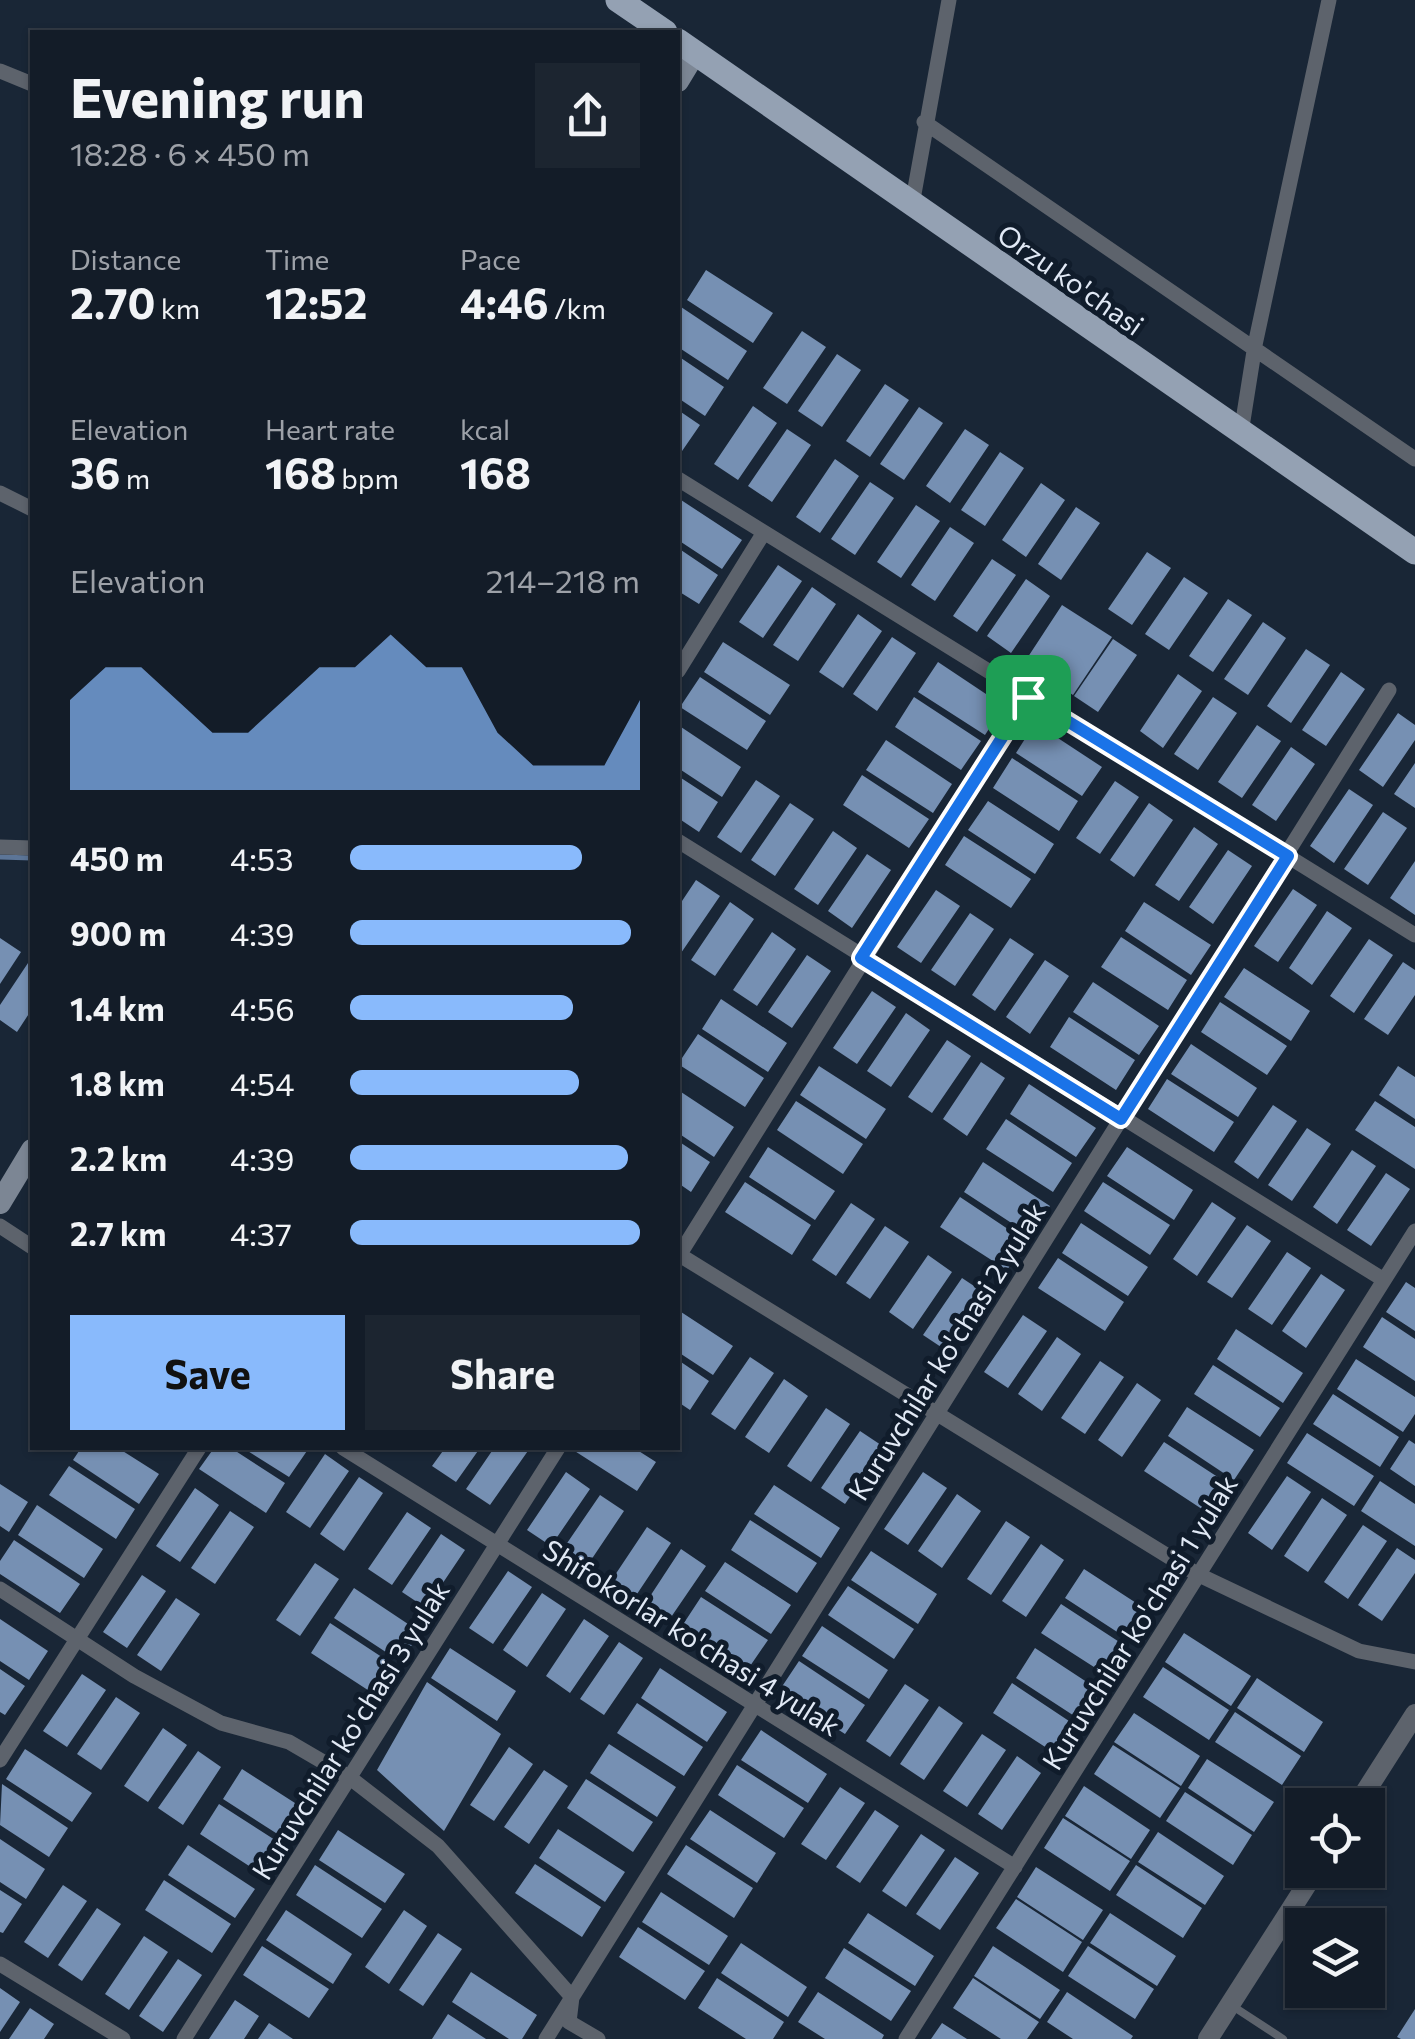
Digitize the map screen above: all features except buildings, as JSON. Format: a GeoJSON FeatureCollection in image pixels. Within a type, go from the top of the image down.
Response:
{"type":"FeatureCollection","features":[{"type":"Feature","properties":{"kind":"main road"},"geometry":{"type":"LineString","coordinates":[[618,0],[662,30]]}},
{"type":"Feature","properties":{"kind":"main road"},"geometry":{"type":"LineString","coordinates":[[680,72],[686,47]]}},
{"type":"Feature","properties":{"kind":"main road","name":"Orzu ko'chasi"},"geometry":{"type":"LineString","coordinates":[[686,47],[1415,552]]}},
{"type":"Feature","properties":{"kind":"main road"},"geometry":{"type":"LineString","coordinates":[[0,1203],[30,1153]]}},
{"type":"Feature","properties":{"kind":"street"},"geometry":{"type":"LineString","coordinates":[[912,205],[949,0]]}},
{"type":"Feature","properties":{"kind":"street"},"geometry":{"type":"LineString","coordinates":[[1241,433],[1255,345],[1329,0]]}},
{"type":"Feature","properties":{"kind":"street"},"geometry":{"type":"LineString","coordinates":[[0,70],[30,83]]}},
{"type":"Feature","properties":{"kind":"street"},"geometry":{"type":"LineString","coordinates":[[924,122],[1255,345],[1415,459]]}},
{"type":"Feature","properties":{"kind":"street"},"geometry":{"type":"LineString","coordinates":[[680,480],[1415,935]]}},
{"type":"Feature","properties":{"kind":"street"},"geometry":{"type":"LineString","coordinates":[[0,493],[30,507]]}},
{"type":"Feature","properties":{"kind":"street"},"geometry":{"type":"LineString","coordinates":[[680,667],[763,534]]}},
{"type":"Feature","properties":{"kind":"street","name":"Kuruvchilar ko'chasi 2 yulak"},"geometry":{"type":"LineString","coordinates":[[546,2039],[1288,856],[1388,690]]}},
{"type":"Feature","properties":{"kind":"street"},"geometry":{"type":"LineString","coordinates":[[680,1252],[1028,697]]}},
{"type":"Feature","properties":{"kind":"street"},"geometry":{"type":"LineString","coordinates":[[680,842],[1384,1280]]}},
{"type":"Feature","properties":{"kind":"street"},"geometry":{"type":"LineString","coordinates":[[0,846],[30,848]]}},
{"type":"Feature","properties":{"kind":"street"},"geometry":{"type":"LineString","coordinates":[[0,1226],[30,1246]]}},
{"type":"Feature","properties":{"kind":"street","name":"Kuruvchilar ko'chasi 1 yulak"},"geometry":{"type":"LineString","coordinates":[[906,2039],[1415,1231]]}},
{"type":"Feature","properties":{"kind":"street"},"geometry":{"type":"LineString","coordinates":[[680,1256],[1197,1574],[1359,1651],[1415,1662]]}},
{"type":"Feature","properties":{"kind":"street"},"geometry":{"type":"LineString","coordinates":[[0,1760],[198,1450]]}},
{"type":"Feature","properties":{"kind":"street","name":"Shifokorlar ko'chasi 4 yulak"},"geometry":{"type":"LineString","coordinates":[[346,1450],[1015,1867]]}},
{"type":"Feature","properties":{"kind":"street","name":"Kuruvchilar ko'chasi 3 yulak"},"geometry":{"type":"LineString","coordinates":[[184,2039],[557,1450]]}},
{"type":"Feature","properties":{"kind":"street"},"geometry":{"type":"LineString","coordinates":[[0,1589],[134,1676],[221,1723],[289,1742],[349,1778],[438,1846],[572,1996],[569,2022],[598,2039]]}},
{"type":"Feature","properties":{"kind":"street"},"geometry":{"type":"LineString","coordinates":[[1368,1788],[1415,1714]]}},
{"type":"Feature","properties":{"kind":"street"},"geometry":{"type":"LineString","coordinates":[[1208,2039],[1304,1888]]}},
{"type":"Feature","properties":{"kind":"street"},"geometry":{"type":"LineString","coordinates":[[0,1964],[123,2039]]}},
{"type":"Feature","properties":{"kind":"lane"},"geometry":{"type":"LineString","coordinates":[[1230,2004],[1283,2039]]}},
{"type":"Feature","properties":{"kind":"waterway"},"geometry":{"type":"LineString","coordinates":[[0,857],[30,858]]}},
{"type":"Feature","properties":{"kind":"route"},"geometry":{"type":"LineString","coordinates":[[1028,697],[1288,856],[1121,1119],[861,958],[1028,697]]}}]}
